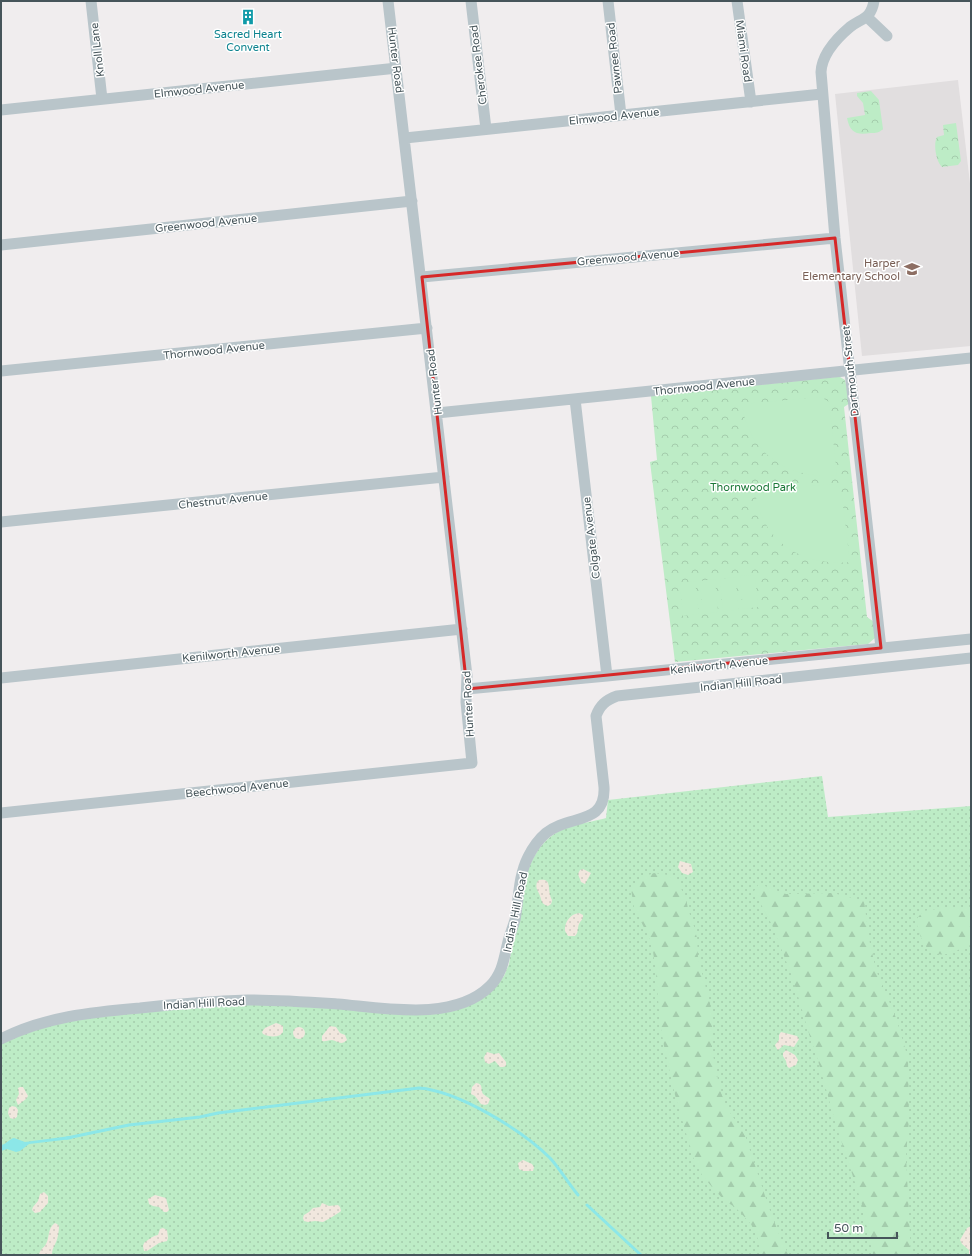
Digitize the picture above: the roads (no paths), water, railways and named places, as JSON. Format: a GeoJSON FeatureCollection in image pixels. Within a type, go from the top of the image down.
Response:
{"type":"FeatureCollection","features":[{"type":"Feature","properties":{"kind":"street","name":"Knoll Lane"},"geometry":{"type":"LineString","coordinates":[[91,1],[102,99]]}},
{"type":"Feature","properties":{"kind":"street","name":"Hunter Road"},"geometry":{"type":"LineString","coordinates":[[388,1],[422,277],[462,629],[467,676],[466,702],[472,763]]}},
{"type":"Feature","properties":{"kind":"street","name":"Cherokee Road"},"geometry":{"type":"LineString","coordinates":[[471,1],[486,129]]}},
{"type":"Feature","properties":{"kind":"street","name":"Pawnee Road"},"geometry":{"type":"LineString","coordinates":[[608,1],[621,115]]}},
{"type":"Feature","properties":{"kind":"street","name":"Miami Road"},"geometry":{"type":"LineString","coordinates":[[737,1],[750,102]]}},
{"type":"Feature","properties":{"kind":"street"},"geometry":{"type":"LineString","coordinates":[[874,1],[871,11],[867,17],[887,36]]}},
{"type":"Feature","properties":{"kind":"street","name":"Dartmouth Street"},"geometry":{"type":"LineString","coordinates":[[867,17],[850,27],[841,36],[825,56],[821,65],[821,72],[835,238],[881,648]]}},
{"type":"Feature","properties":{"kind":"street","name":"Elmwood Avenue"},"geometry":{"type":"LineString","coordinates":[[1,110],[397,68]]}},
{"type":"Feature","properties":{"kind":"street","name":"Elmwood Avenue"},"geometry":{"type":"LineString","coordinates":[[405,138],[822,94]]}},
{"type":"Feature","properties":{"kind":"street","name":"Greenwood Avenue"},"geometry":{"type":"LineString","coordinates":[[1,245],[412,201]]}},
{"type":"Feature","properties":{"kind":"street","name":"Greenwood Avenue"},"geometry":{"type":"LineString","coordinates":[[422,277],[835,238]]}},
{"type":"Feature","properties":{"kind":"street","name":"Thornwood Avenue"},"geometry":{"type":"LineString","coordinates":[[1,371],[427,328]]}},
{"type":"Feature","properties":{"kind":"street","name":"Thornwood Avenue"},"geometry":{"type":"LineString","coordinates":[[437,413],[575,400],[971,358]]}},
{"type":"Feature","properties":{"kind":"street","name":"Colgate Avenue"},"geometry":{"type":"LineString","coordinates":[[575,400],[607,676]]}},
{"type":"Feature","properties":{"kind":"street","name":"Chestnut Avenue"},"geometry":{"type":"LineString","coordinates":[[1,522],[444,478]]}},
{"type":"Feature","properties":{"kind":"street","name":"Kenilworth Avenue"},"geometry":{"type":"LineString","coordinates":[[1,678],[462,629]]}},
{"type":"Feature","properties":{"kind":"street","name":"Kenilworth Avenue"},"geometry":{"type":"LineString","coordinates":[[467,689],[971,639]]}},
{"type":"Feature","properties":{"kind":"street","name":"Indian Hill Road"},"geometry":{"type":"LineString","coordinates":[[1,1039],[36,1024],[57,1019],[111,1010],[164,1005],[220,1001],[288,1000],[416,1010],[446,1008],[461,1004],[477,996],[490,986],[501,971],[515,919],[519,886],[523,871],[528,858],[539,842],[554,828],[592,814],[600,809],[605,797],[596,716],[603,703],[617,696],[971,658]]}},
{"type":"Feature","properties":{"kind":"street","name":"Beechwood Avenue"},"geometry":{"type":"LineString","coordinates":[[1,813],[472,763]]}},
{"type":"Feature","properties":{"kind":"water"},"geometry":{"type":"Polygon","coordinates":[[[70,1136],[72,1139],[29,1144],[20,1151],[16,1152],[7,1149],[1,1151],[1,1145],[14,1138],[25,1142],[70,1136]]]}},
{"type":"Feature","properties":{"kind":"waterway"},"geometry":{"type":"LineString","coordinates":[[67,1138],[129,1125],[419,1088],[452,1096],[507,1124],[550,1158],[578,1195]]}},
{"type":"Feature","properties":{"kind":"waterway"},"geometry":{"type":"LineString","coordinates":[[587,1205],[641,1255]]}},
{"type":"Feature","properties":{"kind":"place","name":"Sacred Heart Convent"},"geometry":{"type":"Point","coordinates":[248,17]}},
{"type":"Feature","properties":{"kind":"place","name":"Harper Elementary School"},"geometry":{"type":"Point","coordinates":[912,269]}},
{"type":"Feature","properties":{"kind":"park label","name":"Thornwood Park"},"geometry":{"type":"Point","coordinates":[753,487]}}]}
